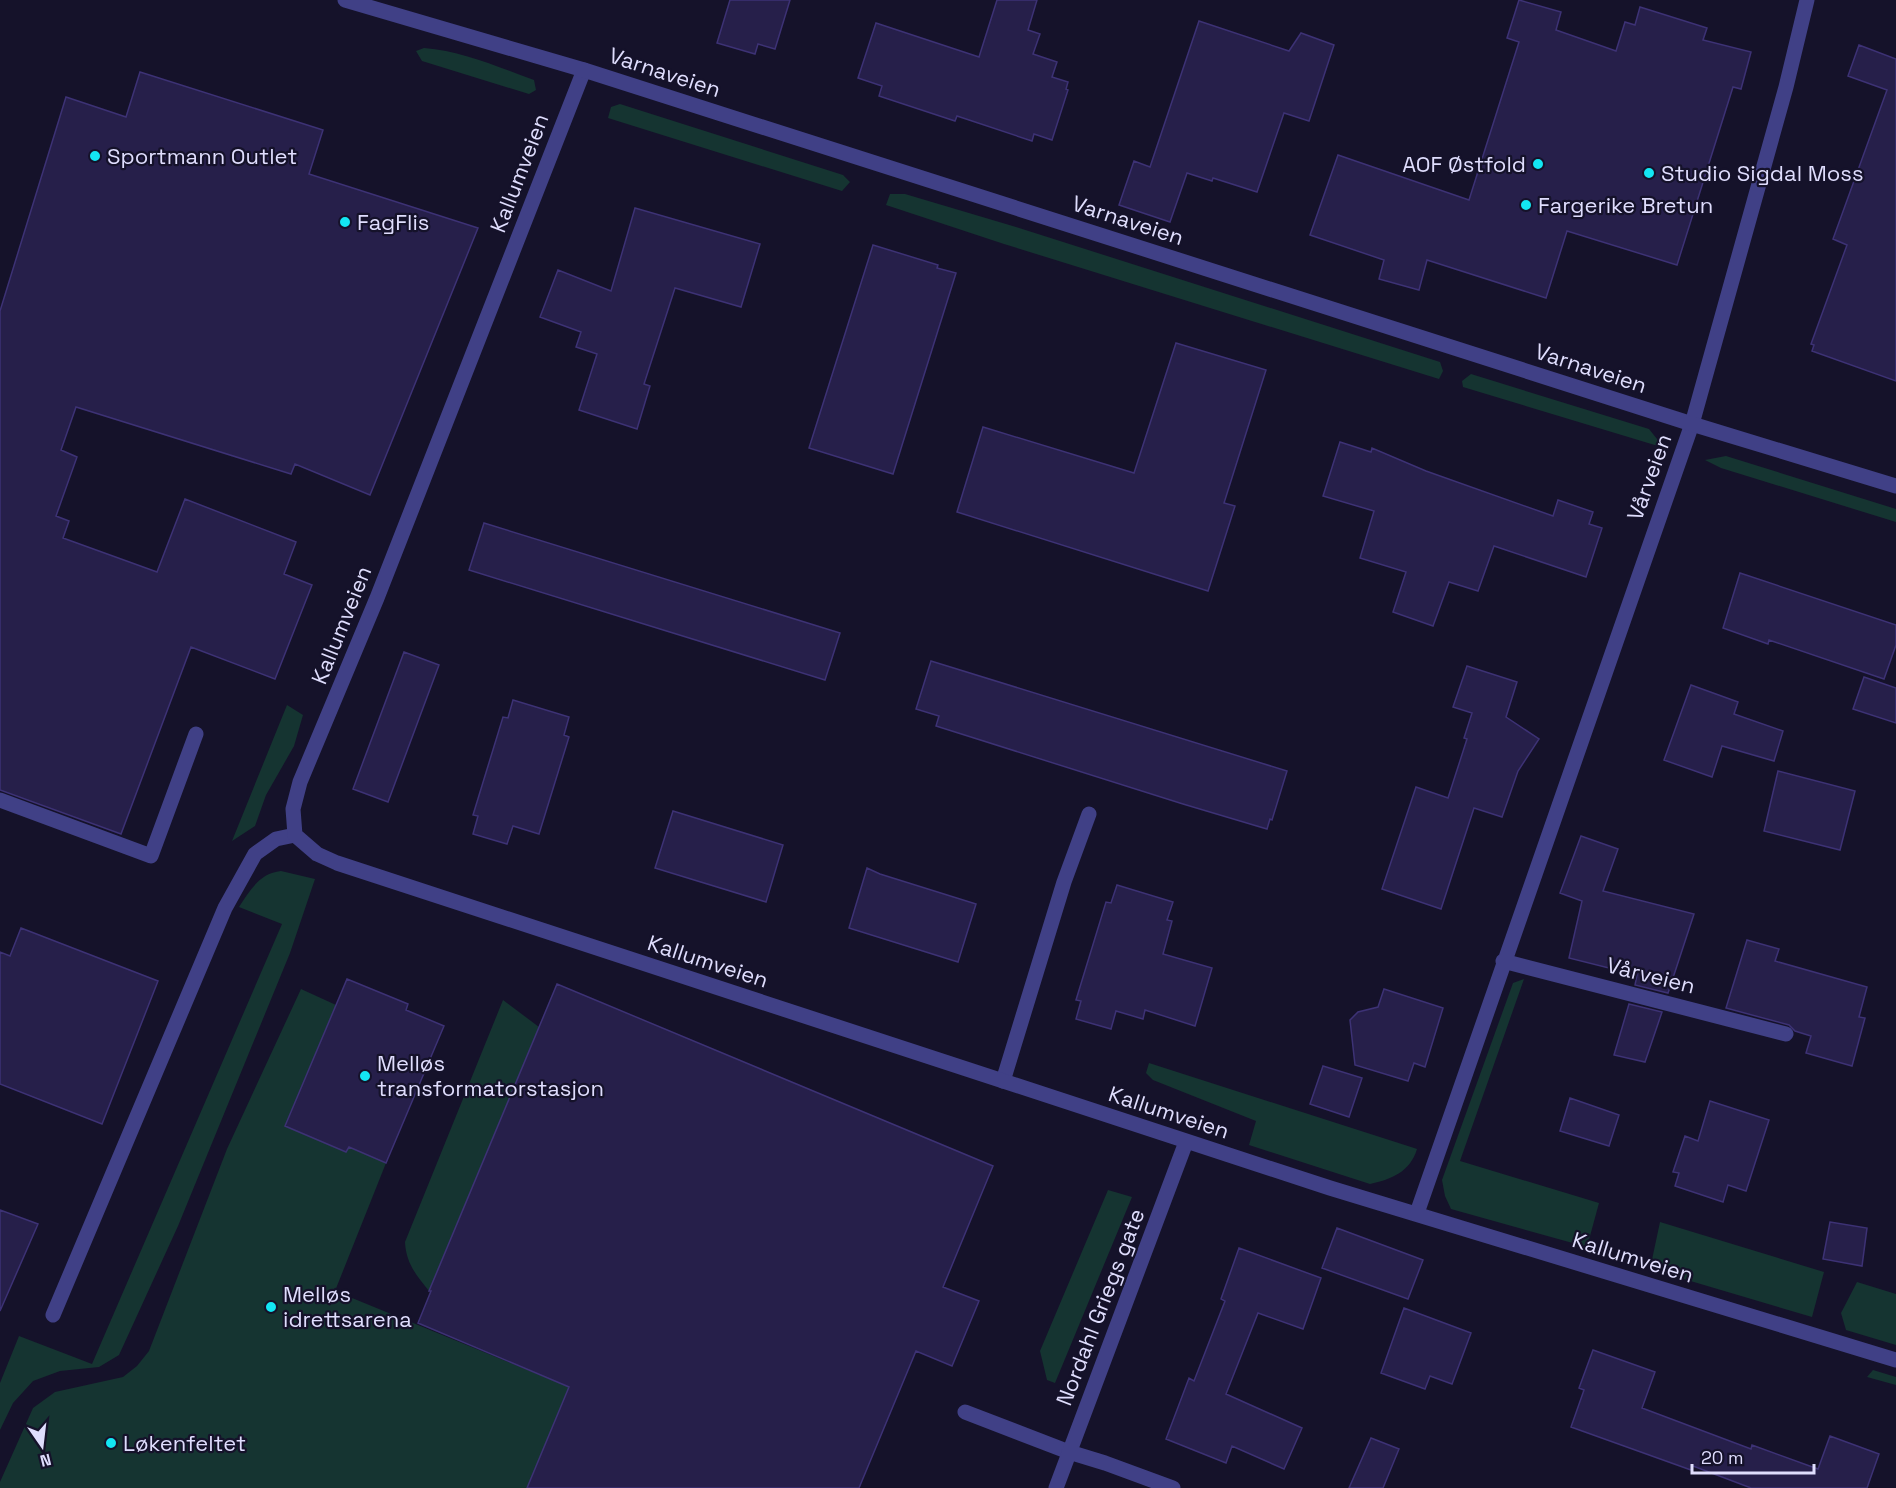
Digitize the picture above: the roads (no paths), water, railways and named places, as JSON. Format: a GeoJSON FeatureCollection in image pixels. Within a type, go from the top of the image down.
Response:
{"type":"FeatureCollection","features":[{"type":"Feature","properties":{"kind":"street","name":"Varnaveien"},"geometry":{"type":"LineString","coordinates":[[345,0],[584,70],[1692,424],[1896,486]]}},
{"type":"Feature","properties":{"kind":"street","name":"Vårveien"},"geometry":{"type":"LineString","coordinates":[[1417,1213],[1692,424],[1786,87],[1807,0]]}},
{"type":"Feature","properties":{"kind":"street","name":"Kallumveien"},"geometry":{"type":"LineString","coordinates":[[584,70],[377,598],[300,782],[293,809],[295,835],[317,854],[337,863],[1186,1142],[1896,1360]]}},
{"type":"Feature","properties":{"kind":"street"},"geometry":{"type":"LineString","coordinates":[[0,800],[151,856],[196,734]]}},
{"type":"Feature","properties":{"kind":"street"},"geometry":{"type":"LineString","coordinates":[[1003,1081],[1064,882],[1089,814]]}},
{"type":"Feature","properties":{"kind":"street"},"geometry":{"type":"LineString","coordinates":[[53,1316],[225,908],[255,854],[276,839],[295,835]]}},
{"type":"Feature","properties":{"kind":"street","name":"Vårveien"},"geometry":{"type":"LineString","coordinates":[[1503,961],[1786,1034]]}},
{"type":"Feature","properties":{"kind":"street","name":"Nordahl Griegs gate"},"geometry":{"type":"LineString","coordinates":[[1056,1488],[1186,1142]]}},
{"type":"Feature","properties":{"kind":"street"},"geometry":{"type":"LineString","coordinates":[[965,1412],[1069,1452],[1173,1488]]}},
{"type":"Feature","properties":{"kind":"place","name":"Sportmann Outlet"},"geometry":{"type":"Point","coordinates":[95,156]}},
{"type":"Feature","properties":{"kind":"place","name":"AOF Østfold"},"geometry":{"type":"Point","coordinates":[1538,164]}},
{"type":"Feature","properties":{"kind":"place","name":"Studio Sigdal Moss"},"geometry":{"type":"Point","coordinates":[1649,173]}},
{"type":"Feature","properties":{"kind":"place","name":"Fargerike Bretun"},"geometry":{"type":"Point","coordinates":[1526,205]}},
{"type":"Feature","properties":{"kind":"place","name":"FagFlis"},"geometry":{"type":"Point","coordinates":[345,222]}},
{"type":"Feature","properties":{"kind":"place","name":"Melløs transformatorstasjon"},"geometry":{"type":"Point","coordinates":[365,1076]}},
{"type":"Feature","properties":{"kind":"place","name":"Melløs idrettsarena"},"geometry":{"type":"Point","coordinates":[271,1307]}},
{"type":"Feature","properties":{"kind":"place","name":"Løkenfeltet"},"geometry":{"type":"Point","coordinates":[111,1443]}}]}
